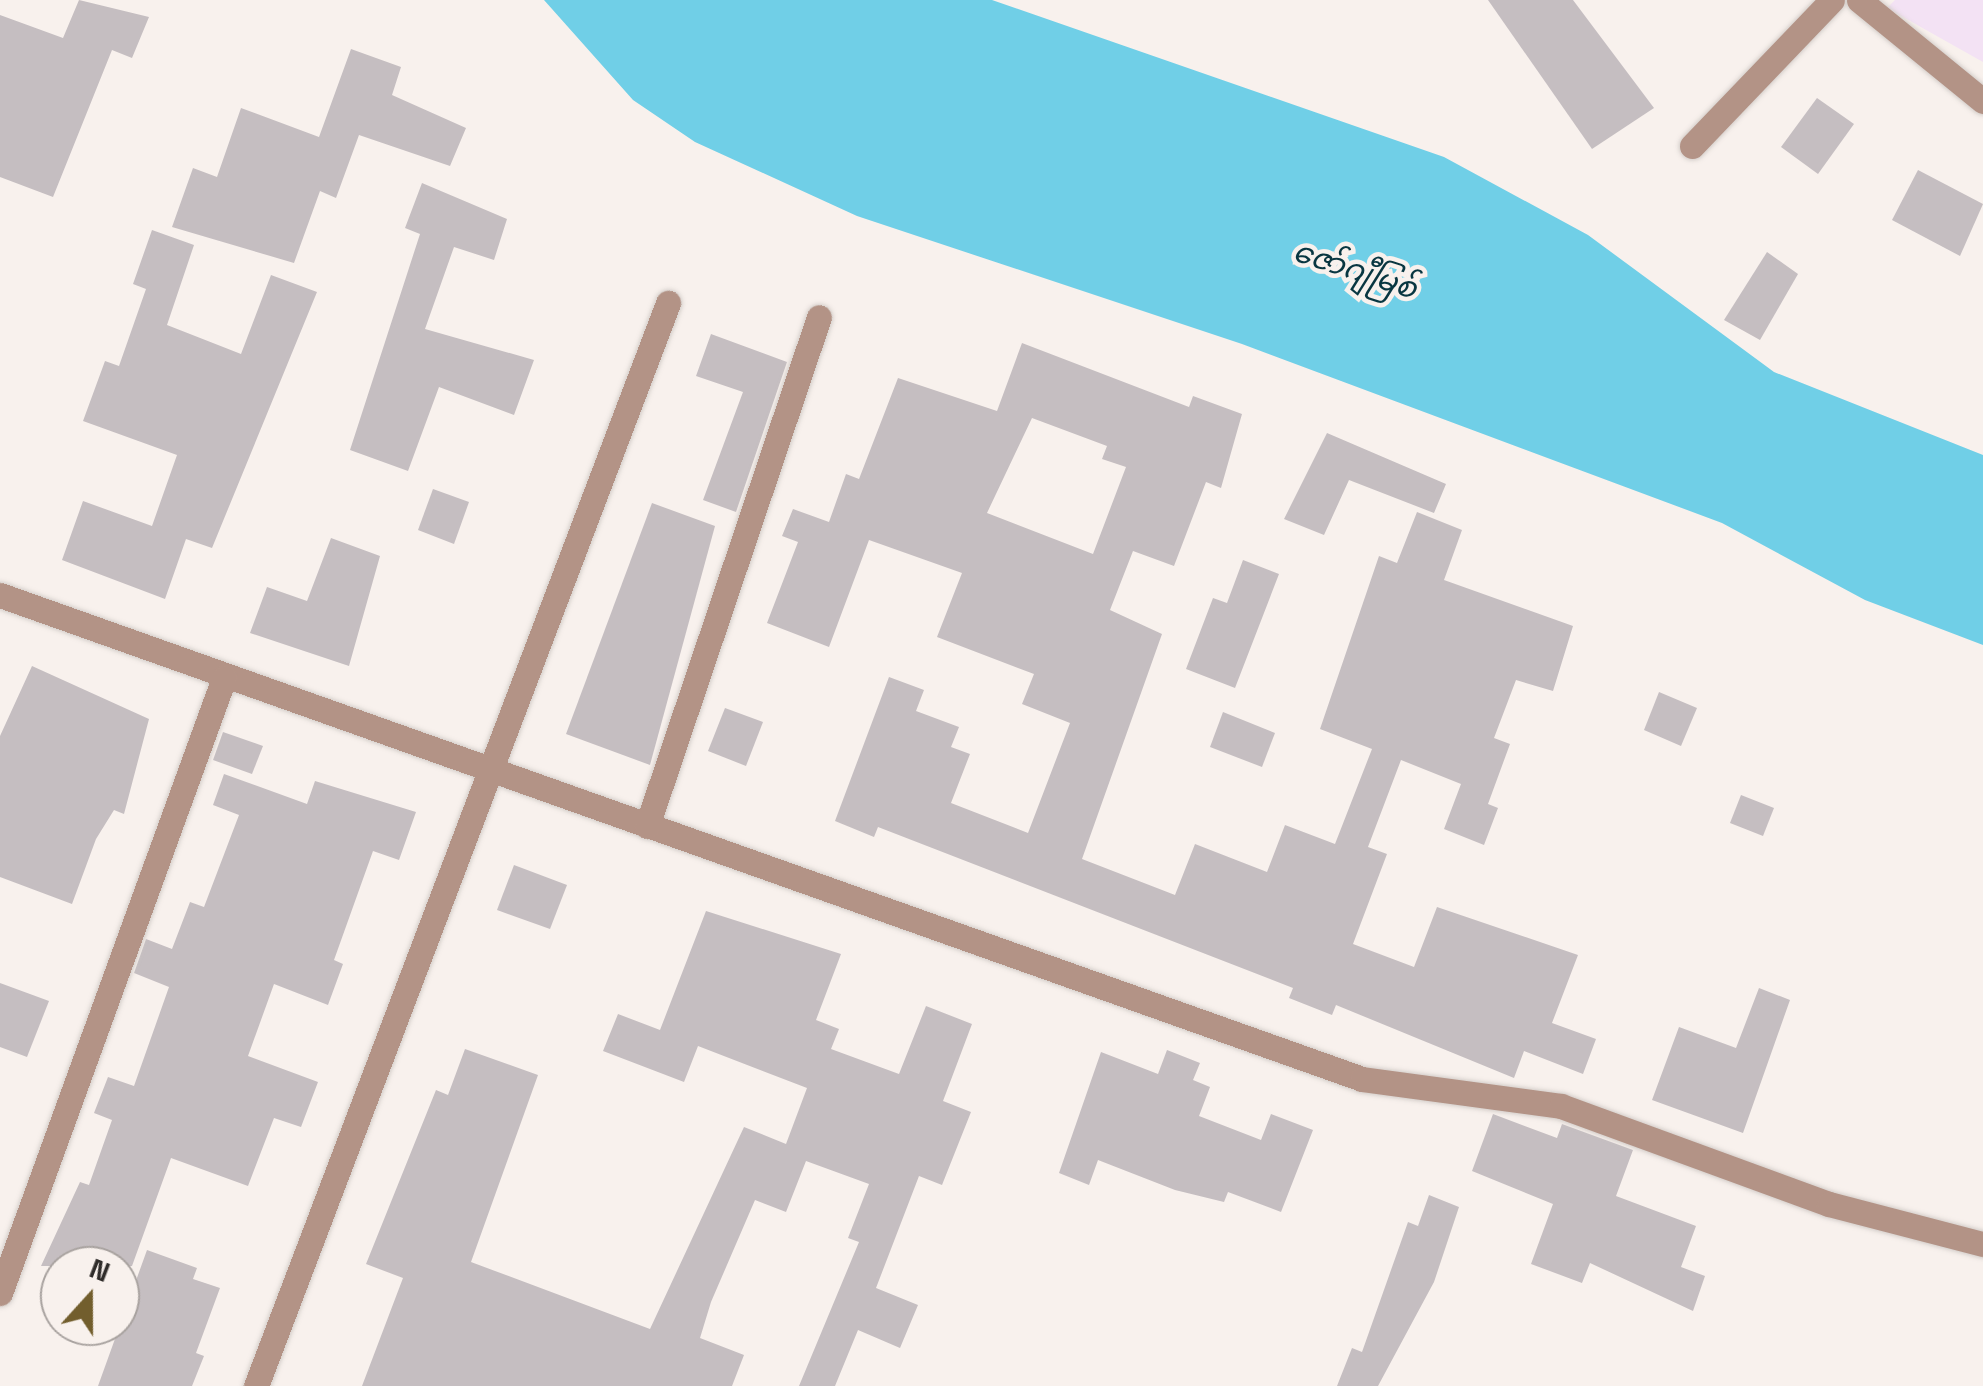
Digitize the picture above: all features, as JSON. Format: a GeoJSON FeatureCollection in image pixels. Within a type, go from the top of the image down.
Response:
{"type":"FeatureCollection","features":[{"type":"Feature","properties":{"kind":"street"},"geometry":{"type":"LineString","coordinates":[[1692,146],[1832,0]]}},
{"type":"Feature","properties":{"kind":"street"},"geometry":{"type":"LineString","coordinates":[[1859,0],[1983,100]]}},
{"type":"Feature","properties":{"kind":"street"},"geometry":{"type":"LineString","coordinates":[[256,1386],[668,303]]}},
{"type":"Feature","properties":{"kind":"street"},"geometry":{"type":"LineString","coordinates":[[647,826],[818,318]]}},
{"type":"Feature","properties":{"kind":"street"},"geometry":{"type":"LineString","coordinates":[[0,595],[487,775],[647,826],[1362,1078],[1561,1106],[1829,1204],[1983,1244]]}},
{"type":"Feature","properties":{"kind":"street"},"geometry":{"type":"LineString","coordinates":[[0,1293],[224,678]]}},
{"type":"Feature","properties":{"kind":"shaded area"},"geometry":{"type":"Polygon","coordinates":[[[1895,0],[1983,0],[1983,62],[1887,8],[1895,0]]]}},
{"type":"Feature","properties":{"kind":"water","name":"ဇော်ဂျီမြစ်"},"geometry":{"type":"Polygon","coordinates":[[[544,0],[992,0],[1444,157],[1588,235],[1774,372],[1983,455],[1983,645],[1865,600],[1722,523],[1242,344],[857,216],[695,142],[633,100],[544,0]]]}},
{"type":"Feature","properties":{"kind":"building"},"geometry":{"type":"Polygon","coordinates":[[[79,0],[149,17],[132,58],[112,50],[53,197],[0,177],[0,15],[63,38],[79,0]]]}},
{"type":"Feature","properties":{"kind":"building"},"geometry":{"type":"Polygon","coordinates":[[[1488,0],[1573,0],[1654,108],[1592,149],[1488,0]]]}},
{"type":"Feature","properties":{"kind":"building"},"geometry":{"type":"Polygon","coordinates":[[[351,49],[401,67],[392,95],[466,128],[450,166],[359,135],[336,198],[320,191],[294,263],[172,227],[193,168],[217,177],[241,108],[319,137],[351,49]]]}},
{"type":"Feature","properties":{"kind":"building"},"geometry":{"type":"Polygon","coordinates":[[[1817,98],[1854,124],[1818,174],[1781,147],[1817,98]]]}},
{"type":"Feature","properties":{"kind":"building"},"geometry":{"type":"Polygon","coordinates":[[[1918,170],[1983,204],[1960,256],[1892,220],[1918,170]]]}},
{"type":"Feature","properties":{"kind":"building"},"geometry":{"type":"Polygon","coordinates":[[[422,183],[507,219],[494,260],[454,247],[425,329],[534,360],[514,415],[439,387],[408,471],[350,450],[420,234],[405,228],[422,183]]]}},
{"type":"Feature","properties":{"kind":"building"},"geometry":{"type":"Polygon","coordinates":[[[152,230],[194,245],[167,325],[241,354],[271,275],[317,292],[212,548],[186,539],[165,599],[62,560],[83,501],[152,526],[177,455],[83,421],[105,361],[119,366],[146,289],[133,284],[152,230]]]}},
{"type":"Feature","properties":{"kind":"building"},"geometry":{"type":"Polygon","coordinates":[[[1767,252],[1798,274],[1760,340],[1724,320],[1767,252]]]}},
{"type":"Feature","properties":{"kind":"building"},"geometry":{"type":"Polygon","coordinates":[[[711,334],[787,362],[736,512],[703,500],[743,392],[696,376],[711,334]]]}},
{"type":"Feature","properties":{"kind":"building"},"geometry":{"type":"Polygon","coordinates":[[[1022,343],[1189,407],[1193,396],[1242,414],[1221,488],[1206,482],[1174,566],[1133,551],[1110,610],[1162,634],[1082,859],[1175,895],[1195,844],[1267,872],[1285,825],[1335,844],[1372,749],[1320,729],[1379,556],[1397,563],[1417,512],[1462,530],[1444,580],[1573,626],[1553,691],[1516,680],[1494,738],[1510,744],[1488,804],[1498,808],[1484,845],[1444,829],[1461,784],[1401,760],[1368,847],[1387,854],[1353,944],[1414,967],[1437,907],[1578,955],[1552,1023],[1596,1039],[1583,1074],[1524,1051],[1514,1078],[1336,1005],[1332,1015],[1289,998],[1293,988],[878,827],[874,837],[835,821],[889,677],[924,690],[916,711],[959,727],[951,747],[970,754],[951,803],[1028,833],[1070,723],[1022,704],[1034,674],[937,637],[962,573],[869,540],[829,647],[767,623],[798,542],[782,536],[793,509],[829,522],[846,474],[859,479],[898,378],[997,411],[1022,343]],[[1032,418],[987,513],[1093,554],[1126,467],[1102,459],[1107,446],[1032,418]]]}},
{"type":"Feature","properties":{"kind":"building"},"geometry":{"type":"Polygon","coordinates":[[[1327,433],[1446,484],[1434,513],[1349,480],[1324,535],[1284,519],[1327,433]]]}},
{"type":"Feature","properties":{"kind":"building"},"geometry":{"type":"Polygon","coordinates":[[[433,489],[469,502],[454,544],[418,530],[433,489]]]}},
{"type":"Feature","properties":{"kind":"building"},"geometry":{"type":"Polygon","coordinates":[[[652,503],[715,526],[650,765],[566,734],[652,503]]]}},
{"type":"Feature","properties":{"kind":"building"},"geometry":{"type":"Polygon","coordinates":[[[331,538],[380,556],[349,666],[250,633],[267,587],[307,601],[331,538]]]}},
{"type":"Feature","properties":{"kind":"building"},"geometry":{"type":"Polygon","coordinates":[[[1243,560],[1279,574],[1235,688],[1186,669],[1213,598],[1227,603],[1243,560]]]}},
{"type":"Feature","properties":{"kind":"building"},"geometry":{"type":"Polygon","coordinates":[[[32,666],[149,719],[124,814],[114,810],[96,839],[72,904],[0,877],[0,736],[32,666]]]}},
{"type":"Feature","properties":{"kind":"building"},"geometry":{"type":"Polygon","coordinates":[[[1659,692],[1697,708],[1681,746],[1644,730],[1659,692]]]}},
{"type":"Feature","properties":{"kind":"building"},"geometry":{"type":"Polygon","coordinates":[[[725,708],[763,722],[746,766],[708,751],[725,708]]]}},
{"type":"Feature","properties":{"kind":"building"},"geometry":{"type":"Polygon","coordinates":[[[1223,712],[1275,733],[1262,767],[1210,747],[1223,712]]]}},
{"type":"Feature","properties":{"kind":"building"},"geometry":{"type":"Polygon","coordinates":[[[223,732],[263,746],[252,774],[213,760],[223,732]]]}},
{"type":"Feature","properties":{"kind":"building"},"geometry":{"type":"Polygon","coordinates":[[[224,774],[307,804],[315,781],[416,812],[399,860],[373,851],[334,960],[343,964],[328,1005],[274,984],[248,1056],[318,1082],[301,1127],[274,1118],[248,1186],[171,1158],[139,1246],[50,1246],[80,1182],[89,1185],[112,1120],[94,1113],[108,1077],[134,1086],[169,987],[134,973],[146,939],[172,949],[190,902],[204,907],[239,815],[213,805],[224,774]]]}},
{"type":"Feature","properties":{"kind":"building"},"geometry":{"type":"Polygon","coordinates":[[[1741,795],[1774,808],[1763,836],[1730,823],[1741,795]]]}},
{"type":"Feature","properties":{"kind":"building"},"geometry":{"type":"Polygon","coordinates":[[[514,865],[567,885],[550,929],[497,910],[514,865]]]}},
{"type":"Feature","properties":{"kind":"building"},"geometry":{"type":"Polygon","coordinates":[[[706,911],[841,954],[816,1020],[839,1029],[831,1049],[899,1074],[926,1006],[972,1024],[943,1101],[971,1112],[942,1185],[919,1176],[876,1288],[918,1305],[900,1348],[858,1330],[835,1386],[799,1386],[859,1242],[848,1238],[869,1184],[806,1161],[786,1212],[755,1200],[711,1302],[700,1338],[744,1355],[732,1386],[362,1386],[403,1278],[366,1264],[436,1090],[448,1095],[465,1049],[538,1075],[471,1262],[650,1329],[744,1127],[786,1144],[807,1088],[698,1046],[684,1082],[603,1051],[618,1014],[660,1030],[706,911]]]}},
{"type":"Feature","properties":{"kind":"building"},"geometry":{"type":"Polygon","coordinates":[[[0,983],[49,1001],[27,1057],[0,1047],[0,983]]]}},
{"type":"Feature","properties":{"kind":"building"},"geometry":{"type":"Polygon","coordinates":[[[1759,988],[1790,1000],[1743,1133],[1652,1100],[1679,1027],[1736,1048],[1759,988]]]}},
{"type":"Feature","properties":{"kind":"building"},"geometry":{"type":"Polygon","coordinates":[[[1167,1050],[1200,1063],[1193,1080],[1210,1087],[1199,1116],[1261,1140],[1271,1114],[1313,1130],[1281,1212],[1228,1192],[1224,1202],[1175,1190],[1098,1160],[1089,1185],[1059,1173],[1101,1052],[1158,1074],[1167,1050]]]}},
{"type":"Feature","properties":{"kind":"building"},"geometry":{"type":"Polygon","coordinates":[[[1493,1114],[1557,1138],[1562,1124],[1633,1150],[1616,1196],[1696,1226],[1681,1267],[1705,1276],[1693,1311],[1590,1263],[1582,1283],[1531,1264],[1553,1204],[1472,1171],[1493,1114]]]}},
{"type":"Feature","properties":{"kind":"building"},"geometry":{"type":"Polygon","coordinates":[[[1429,1195],[1459,1207],[1434,1282],[1378,1386],[1337,1386],[1352,1348],[1362,1352],[1408,1222],[1418,1226],[1429,1195]]]}},
{"type":"Feature","properties":{"kind":"building"},"geometry":{"type":"Polygon","coordinates":[[[147,1250],[197,1268],[193,1279],[220,1288],[196,1353],[204,1356],[192,1386],[98,1386],[112,1346],[140,1346],[140,1269],[147,1250]]]}}]}
